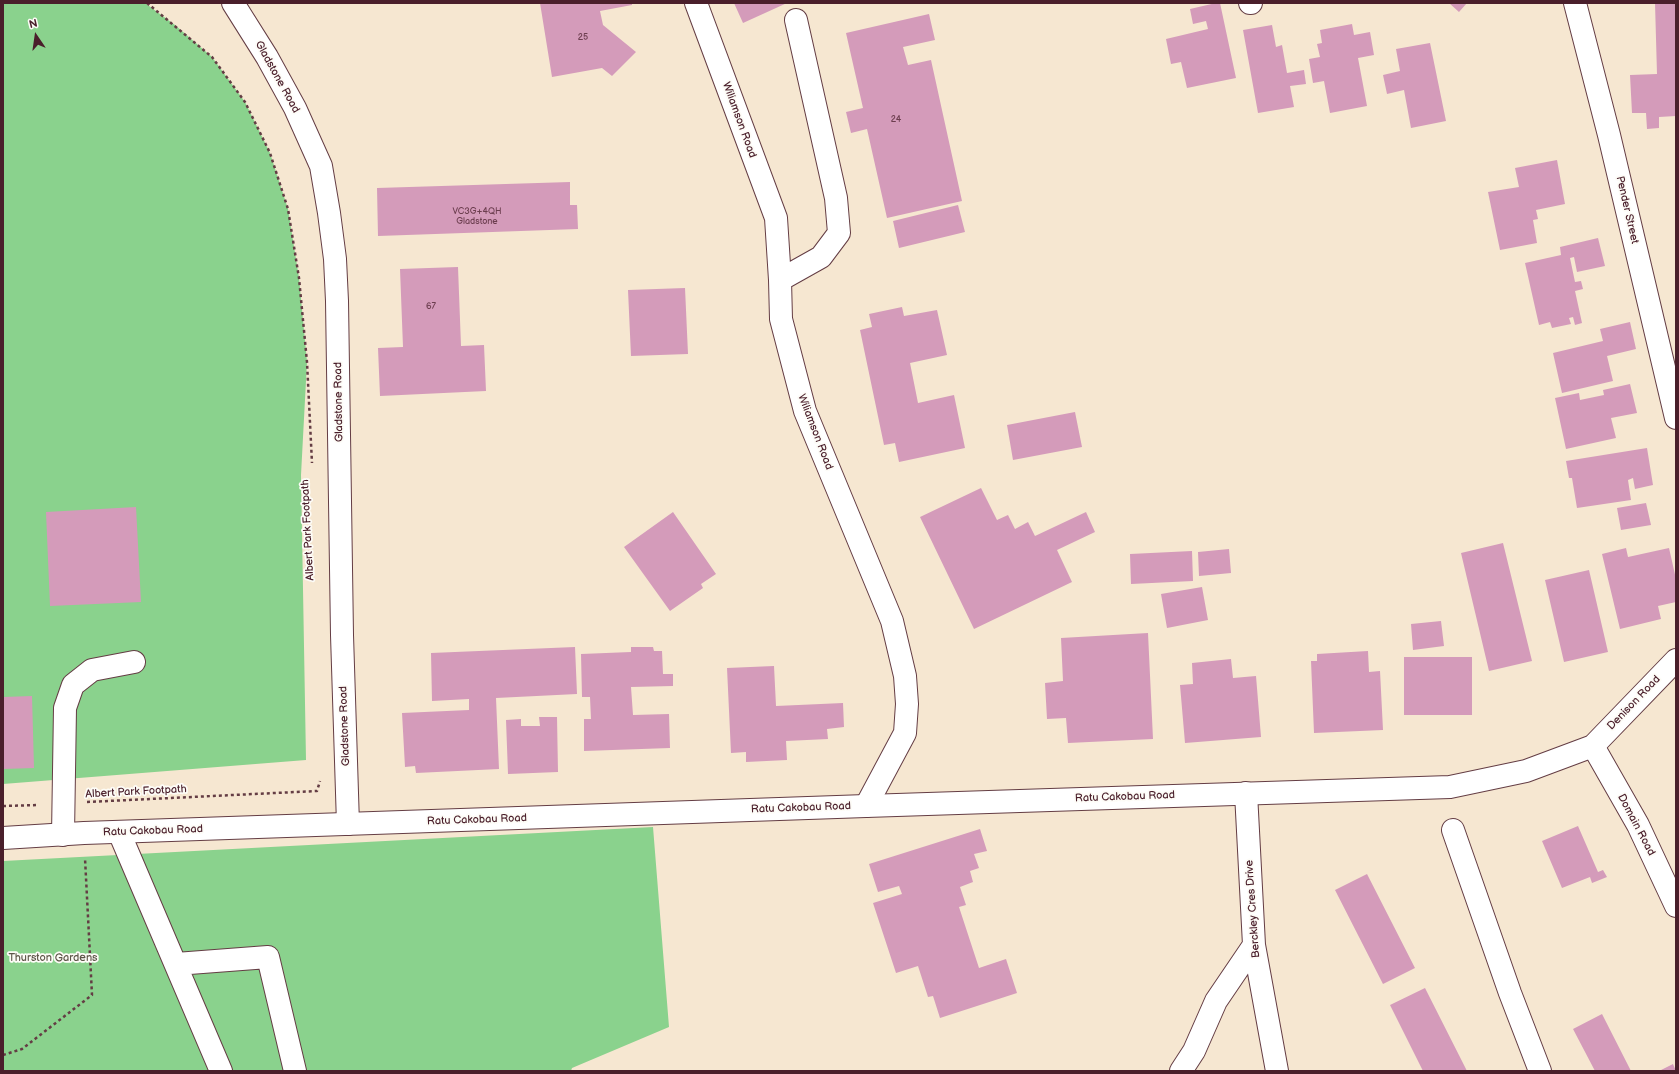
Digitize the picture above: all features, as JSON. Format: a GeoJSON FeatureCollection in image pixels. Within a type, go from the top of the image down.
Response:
{"type":"FeatureCollection","features":[{"type":"Feature","properties":{"kind":"street","name":"Gladstone Road"},"geometry":{"type":"LineString","coordinates":[[233,3],[267,57],[296,108],[321,166],[329,213],[335,259],[337,301],[342,635],[348,824]]}},
{"type":"Feature","properties":{"kind":"street","name":"Wiliamson Road"},"geometry":{"type":"LineString","coordinates":[[696,3],[776,218],[781,319],[805,411],[892,621],[905,676],[907,704],[905,733],[866,806]]}},
{"type":"Feature","properties":{"kind":"street","name":"Pender Street"},"geometry":{"type":"LineString","coordinates":[[1575,3],[1609,135],[1676,418]]}},
{"type":"Feature","properties":{"kind":"street"},"geometry":{"type":"LineString","coordinates":[[780,280],[821,257],[839,233],[836,198],[796,20]]}},
{"type":"Feature","properties":{"kind":"street","name":"Denison Road"},"geometry":{"type":"LineString","coordinates":[[1593,746],[1676,660]]}},
{"type":"Feature","properties":{"kind":"street"},"geometry":{"type":"LineString","coordinates":[[73,834],[63,803],[65,708],[73,685],[92,670],[134,662]]}},
{"type":"Feature","properties":{"kind":"street","name":"Ratu Cakobau Road"},"geometry":{"type":"LineString","coordinates":[[3,838],[119,832],[1450,787],[1526,772],[1593,746]]}},
{"type":"Feature","properties":{"kind":"street","name":"Domain Road"},"geometry":{"type":"LineString","coordinates":[[1593,746],[1638,826],[1676,906]]}},
{"type":"Feature","properties":{"kind":"street","name":"Berckley Cres Drive"},"geometry":{"type":"LineString","coordinates":[[1246,793],[1254,945],[1277,1071]]}},
{"type":"Feature","properties":{"kind":"street"},"geometry":{"type":"LineString","coordinates":[[1453,830],[1510,993],[1540,1071]]}},
{"type":"Feature","properties":{"kind":"street"},"geometry":{"type":"LineString","coordinates":[[119,832],[221,1071]]}},
{"type":"Feature","properties":{"kind":"street"},"geometry":{"type":"LineString","coordinates":[[1181,1071],[1194,1051],[1216,1001],[1254,945]]}},
{"type":"Feature","properties":{"kind":"street"},"geometry":{"type":"LineString","coordinates":[[176,964],[268,957],[295,1071]]}},
{"type":"Feature","properties":{"kind":"path","name":"Albert Park Footpath"},"geometry":{"type":"LineString","coordinates":[[147,3],[212,58],[245,102],[270,154],[288,209],[299,278],[307,362],[312,464]]}},
{"type":"Feature","properties":{"kind":"path","name":"Albert Park Footpath"},"geometry":{"type":"LineString","coordinates":[[3,806],[317,792],[321,777]]}},
{"type":"Feature","properties":{"kind":"path"},"geometry":{"type":"LineString","coordinates":[[3,1054],[22,1048],[92,995],[73,834]]}},
{"type":"Feature","properties":{"kind":"green space"},"geometry":{"type":"Polygon","coordinates":[[[3,3],[145,3],[175,25],[212,57],[245,102],[270,153],[288,209],[299,278],[307,362],[301,475],[306,760],[3,784],[3,3]]]}},
{"type":"Feature","properties":{"kind":"green space","name":"Thurston Gardens"},"geometry":{"type":"Polygon","coordinates":[[[653,827],[669,1027],[572,1068],[571,1071],[3,1071],[3,861],[653,827]]]}},
{"type":"Feature","properties":{"kind":"building"},"geometry":{"type":"Polygon","coordinates":[[[540,3],[632,3],[632,5],[600,11],[603,25],[636,52],[612,76],[602,68],[552,77],[540,3]]]}},
{"type":"Feature","properties":{"kind":"building"},"geometry":{"type":"Polygon","coordinates":[[[734,3],[787,3],[743,23],[734,3]]]}},
{"type":"Feature","properties":{"kind":"building"},"geometry":{"type":"Polygon","coordinates":[[[1220,3],[1236,78],[1187,88],[1181,62],[1171,64],[1166,39],[1208,29],[1206,21],[1193,24],[1190,9],[1220,3]]]}},
{"type":"Feature","properties":{"kind":"building"},"geometry":{"type":"Polygon","coordinates":[[[1449,3],[1467,3],[1459,12],[1449,3]]]}},
{"type":"Feature","properties":{"kind":"building"},"geometry":{"type":"Polygon","coordinates":[[[1655,3],[1676,3],[1676,116],[1659,117],[1659,128],[1647,129],[1646,113],[1632,113],[1630,75],[1657,74],[1655,3]]]}},
{"type":"Feature","properties":{"kind":"building"},"geometry":{"type":"Polygon","coordinates":[[[929,14],[935,40],[903,47],[908,65],[931,60],[962,201],[887,218],[867,129],[851,133],[846,112],[863,108],[846,33],[929,14]]]}},
{"type":"Feature","properties":{"kind":"building"},"geometry":{"type":"Polygon","coordinates":[[[1352,24],[1354,35],[1370,32],[1374,55],[1358,58],[1367,106],[1330,113],[1324,81],[1313,83],[1309,59],[1320,57],[1317,44],[1322,43],[1320,30],[1352,24]]]}},
{"type":"Feature","properties":{"kind":"building"},"geometry":{"type":"Polygon","coordinates":[[[1272,25],[1276,47],[1282,45],[1287,73],[1304,70],[1306,84],[1290,86],[1294,107],[1258,113],[1243,30],[1272,25]]]}},
{"type":"Feature","properties":{"kind":"building"},"geometry":{"type":"Polygon","coordinates":[[[1430,43],[1446,121],[1411,128],[1404,90],[1387,94],[1383,75],[1400,71],[1396,49],[1430,43]]]}},
{"type":"Feature","properties":{"kind":"building"},"geometry":{"type":"Polygon","coordinates":[[[1557,160],[1565,204],[1536,210],[1538,219],[1533,220],[1537,243],[1500,250],[1488,192],[1519,187],[1515,168],[1557,160]]]}},
{"type":"Feature","properties":{"kind":"building"},"geometry":{"type":"Polygon","coordinates":[[[570,182],[570,205],[577,205],[578,229],[378,236],[377,188],[570,182]]]}},
{"type":"Feature","properties":{"kind":"building"},"geometry":{"type":"Polygon","coordinates":[[[958,205],[965,232],[899,248],[893,221],[958,205]]]}},
{"type":"Feature","properties":{"kind":"building"},"geometry":{"type":"Polygon","coordinates":[[[1598,238],[1605,266],[1577,272],[1574,257],[1570,258],[1575,282],[1581,281],[1583,289],[1575,291],[1582,323],[1575,325],[1573,317],[1569,318],[1571,324],[1552,328],[1550,322],[1539,325],[1525,263],[1561,255],[1560,247],[1598,238]]]}},
{"type":"Feature","properties":{"kind":"building"},"geometry":{"type":"Polygon","coordinates":[[[458,267],[461,346],[484,345],[486,391],[380,396],[378,348],[403,347],[400,269],[458,267]]]}},
{"type":"Feature","properties":{"kind":"building"},"geometry":{"type":"Polygon","coordinates":[[[685,288],[688,354],[631,356],[628,290],[685,288]]]}},
{"type":"Feature","properties":{"kind":"building"},"geometry":{"type":"Polygon","coordinates":[[[902,307],[904,316],[937,310],[947,355],[910,363],[918,403],[954,395],[965,448],[899,462],[895,443],[884,445],[860,330],[872,327],[869,314],[902,307]]]}},
{"type":"Feature","properties":{"kind":"building"},"geometry":{"type":"Polygon","coordinates":[[[1630,322],[1636,349],[1607,356],[1613,381],[1562,393],[1553,353],[1603,341],[1600,329],[1630,322]]]}},
{"type":"Feature","properties":{"kind":"building"},"geometry":{"type":"Polygon","coordinates":[[[1630,384],[1637,413],[1611,418],[1616,438],[1566,449],[1555,398],[1579,393],[1580,400],[1604,395],[1603,390],[1630,384]]]}},
{"type":"Feature","properties":{"kind":"building"},"geometry":{"type":"Polygon","coordinates":[[[1075,412],[1082,447],[1013,460],[1007,425],[1075,412]]]}},
{"type":"Feature","properties":{"kind":"building"},"geometry":{"type":"Polygon","coordinates":[[[1647,448],[1653,485],[1635,489],[1633,478],[1628,480],[1631,500],[1577,508],[1572,478],[1569,478],[1566,461],[1647,448]]]}},
{"type":"Feature","properties":{"kind":"building"},"geometry":{"type":"Polygon","coordinates":[[[981,488],[997,520],[1008,515],[1015,529],[1028,522],[1035,536],[1086,512],[1095,532],[1057,550],[1072,582],[974,629],[920,517],[981,488]]]}},
{"type":"Feature","properties":{"kind":"building"},"geometry":{"type":"Polygon","coordinates":[[[1646,503],[1651,525],[1621,530],[1617,508],[1646,503]]]}},
{"type":"Feature","properties":{"kind":"building"},"geometry":{"type":"Polygon","coordinates":[[[136,507],[141,602],[50,606],[46,512],[136,507]]]}},
{"type":"Feature","properties":{"kind":"building"},"geometry":{"type":"Polygon","coordinates":[[[673,512],[716,574],[701,584],[703,588],[670,611],[624,547],[673,512]]]}},
{"type":"Feature","properties":{"kind":"building"},"geometry":{"type":"Polygon","coordinates":[[[1503,543],[1532,661],[1489,671],[1461,553],[1503,543]]]}},
{"type":"Feature","properties":{"kind":"building"},"geometry":{"type":"Polygon","coordinates":[[[1626,548],[1628,557],[1669,548],[1676,579],[1676,602],[1658,606],[1661,619],[1620,629],[1602,554],[1626,548]]]}},
{"type":"Feature","properties":{"kind":"building"},"geometry":{"type":"Polygon","coordinates":[[[1229,549],[1231,573],[1199,576],[1198,552],[1229,549]]]}},
{"type":"Feature","properties":{"kind":"building"},"geometry":{"type":"Polygon","coordinates":[[[1192,551],[1193,581],[1131,584],[1130,554],[1192,551]]]}},
{"type":"Feature","properties":{"kind":"building"},"geometry":{"type":"Polygon","coordinates":[[[1589,570],[1608,652],[1564,662],[1545,580],[1589,570]]]}},
{"type":"Feature","properties":{"kind":"building"},"geometry":{"type":"Polygon","coordinates":[[[1202,587],[1208,620],[1167,628],[1161,594],[1202,587]]]}},
{"type":"Feature","properties":{"kind":"building"},"geometry":{"type":"Polygon","coordinates":[[[1441,621],[1444,646],[1413,650],[1411,624],[1441,621]]]}},
{"type":"Feature","properties":{"kind":"building"},"geometry":{"type":"Polygon","coordinates":[[[1148,633],[1153,739],[1068,743],[1066,718],[1047,719],[1045,683],[1063,681],[1061,638],[1148,633]]]}},
{"type":"Feature","properties":{"kind":"building"},"geometry":{"type":"Polygon","coordinates":[[[575,647],[577,694],[496,698],[499,769],[416,773],[415,766],[405,767],[402,713],[469,710],[469,699],[432,701],[431,653],[575,647]]]}},
{"type":"Feature","properties":{"kind":"building"},"geometry":{"type":"Polygon","coordinates":[[[631,647],[653,647],[654,651],[662,651],[663,674],[673,674],[673,686],[631,687],[633,715],[669,714],[670,748],[584,751],[584,719],[591,719],[590,697],[582,697],[581,654],[631,652],[631,647]]]}},
{"type":"Feature","properties":{"kind":"building"},"geometry":{"type":"Polygon","coordinates":[[[1368,651],[1369,672],[1380,671],[1383,730],[1314,733],[1311,661],[1317,661],[1317,654],[1368,651]]]}},
{"type":"Feature","properties":{"kind":"building"},"geometry":{"type":"Polygon","coordinates":[[[1404,657],[1472,657],[1472,715],[1404,715],[1404,657]]]}},
{"type":"Feature","properties":{"kind":"building"},"geometry":{"type":"Polygon","coordinates":[[[1231,659],[1233,678],[1256,676],[1261,737],[1185,743],[1180,685],[1193,684],[1192,663],[1231,659]]]}},
{"type":"Feature","properties":{"kind":"building"},"geometry":{"type":"Polygon","coordinates":[[[774,666],[776,706],[843,703],[844,727],[827,729],[828,739],[786,741],[787,760],[746,762],[746,752],[731,753],[727,668],[774,666]]]}},
{"type":"Feature","properties":{"kind":"building"},"geometry":{"type":"Polygon","coordinates":[[[32,696],[34,768],[3,769],[3,697],[32,696]]]}},
{"type":"Feature","properties":{"kind":"building"},"geometry":{"type":"Polygon","coordinates":[[[539,717],[557,717],[558,772],[508,774],[506,720],[521,719],[521,726],[540,726],[539,717]]]}},
{"type":"Feature","properties":{"kind":"building"},"geometry":{"type":"Polygon","coordinates":[[[1578,826],[1598,872],[1603,870],[1607,877],[1592,883],[1590,877],[1562,888],[1542,841],[1578,826]]]}},
{"type":"Feature","properties":{"kind":"building"},"geometry":{"type":"Polygon","coordinates":[[[980,829],[987,851],[974,854],[979,868],[970,871],[973,882],[960,887],[966,905],[959,907],[979,968],[1006,959],[1017,993],[940,1018],[933,996],[928,997],[918,966],[896,973],[873,903],[902,894],[899,886],[878,892],[869,864],[980,829]]]}},
{"type":"Feature","properties":{"kind":"building"},"geometry":{"type":"Polygon","coordinates":[[[1367,874],[1415,968],[1383,984],[1335,890],[1367,874]]]}},
{"type":"Feature","properties":{"kind":"building"},"geometry":{"type":"Polygon","coordinates":[[[1425,988],[1467,1071],[1423,1071],[1390,1005],[1425,988]]]}},
{"type":"Feature","properties":{"kind":"building"},"geometry":{"type":"Polygon","coordinates":[[[1602,1014],[1631,1071],[1595,1071],[1573,1029],[1602,1014]]]}},
{"type":"Feature","properties":{"kind":"building"},"geometry":{"type":"Polygon","coordinates":[[[1673,1064],[1676,1071],[1659,1071],[1673,1064]]]}}]}
